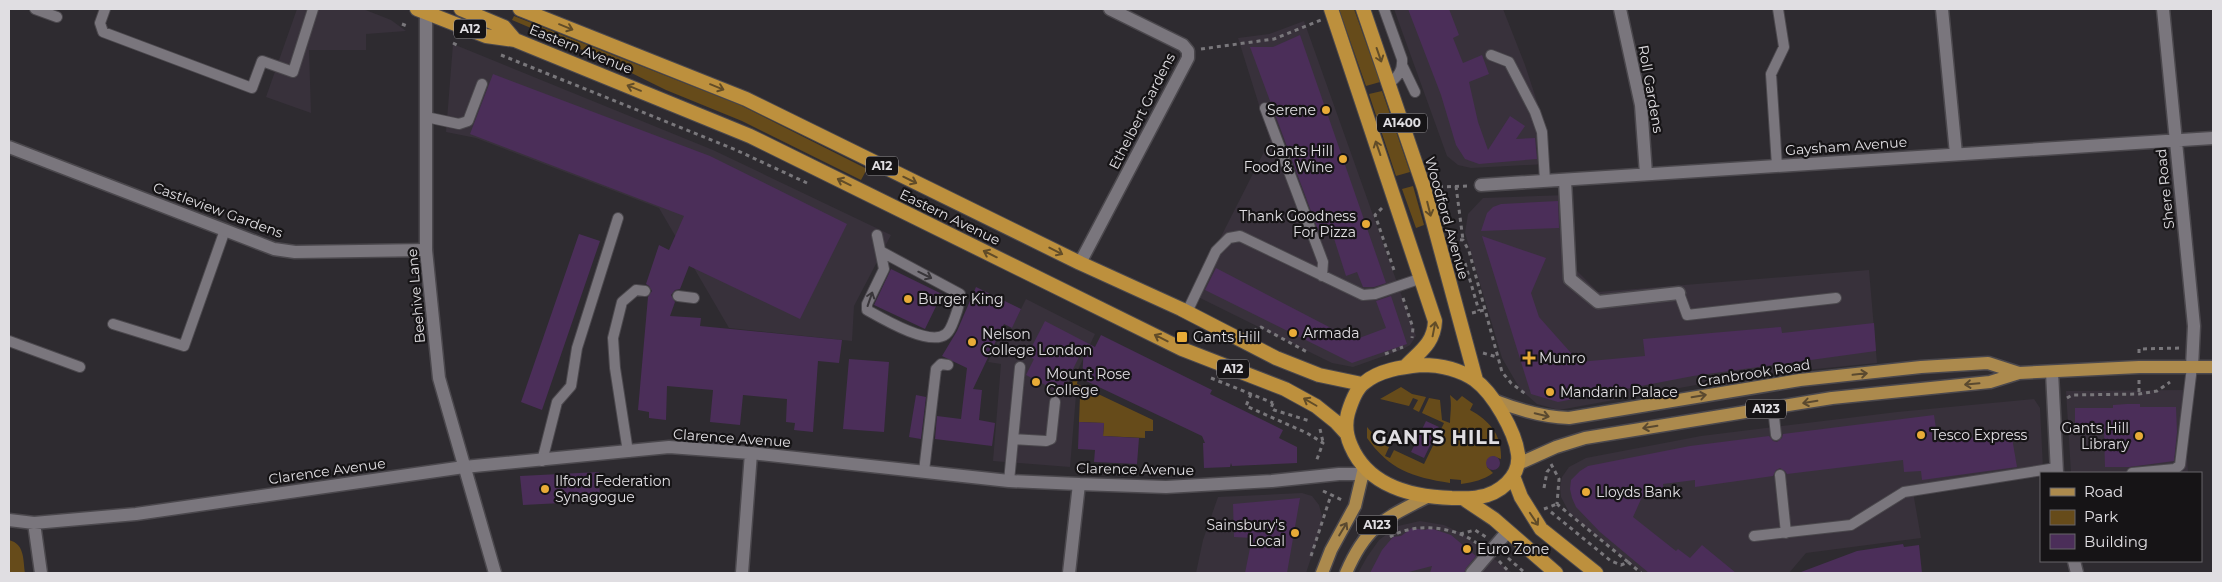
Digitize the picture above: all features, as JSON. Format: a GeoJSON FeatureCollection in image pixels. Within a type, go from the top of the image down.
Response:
{"type":"FeatureCollection","features":[{"type":"Feature","properties":{"kind":"highway","name":"A12"},"geometry":{"type":"LineString","coordinates":[[461,9],[504,27],[515,40]]}},
{"type":"Feature","properties":{"kind":"highway","name":"Eastern Avenue"},"geometry":{"type":"LineString","coordinates":[[520,9],[746,99],[1080,263],[1187,312],[1276,358],[1319,375],[1362,384]]}},
{"type":"Feature","properties":{"kind":"highway","name":"Woodford Avenue"},"geometry":{"type":"LineString","coordinates":[[1363,9],[1424,188],[1476,380]]}},
{"type":"Feature","properties":{"kind":"highway","name":"Eastern Avenue"},"geometry":{"type":"LineString","coordinates":[[423,10],[486,36],[515,40],[750,136],[1182,348],[1285,389],[1316,406],[1336,422],[1347,434]]}},
{"type":"Feature","properties":{"kind":"highway","name":"A1400"},"geometry":{"type":"LineString","coordinates":[[1332,12],[1435,321],[1435,331],[1431,340],[1405,367]]}},
{"type":"Feature","properties":{"kind":"highway"},"geometry":{"type":"LineString","coordinates":[[1347,434],[1346,421],[1349,408],[1362,384],[1385,372],[1405,367],[1427,365],[1449,367],[1476,380],[1496,401],[1515,443],[1518,454],[1515,470],[1521,497],[1541,529],[1596,573]]}},
{"type":"Feature","properties":{"kind":"highway","name":"A12"},"geometry":{"type":"LineString","coordinates":[[1347,434],[1354,453],[1366,472]]}},
{"type":"Feature","properties":{"kind":"highway","name":"A123"},"geometry":{"type":"LineString","coordinates":[[1463,498],[1488,495],[1499,490],[1515,470]]}},
{"type":"Feature","properties":{"kind":"highway"},"geometry":{"type":"LineString","coordinates":[[1366,472],[1399,489],[1428,498],[1463,498],[1485,512],[1556,573]]}},
{"type":"Feature","properties":{"kind":"main road","name":"Cranbrook Road"},"geometry":{"type":"LineString","coordinates":[[1496,401],[1518,409],[1555,418],[1569,418],[1800,380],[1921,367],[1988,362],[2019,374]]}},
{"type":"Feature","properties":{"kind":"main road","name":"Cranbrook Road"},"geometry":{"type":"LineString","coordinates":[[1515,470],[1556,447],[1585,438],[1832,398],[1990,382],[2019,374],[2192,366],[2213,367]]}},
{"type":"Feature","properties":{"kind":"main road","name":"A123"},"geometry":{"type":"LineString","coordinates":[[1322,573],[1331,550],[1350,518],[1366,472]]}},
{"type":"Feature","properties":{"kind":"main road","name":"A123"},"geometry":{"type":"LineString","coordinates":[[1346,573],[1369,532],[1382,520],[1428,498]]}},
{"type":"Feature","properties":{"kind":"street","name":"Ethelbert Gardens"},"geometry":{"type":"LineString","coordinates":[[1080,263],[1188,58],[1188,51],[1183,45],[1110,9]]}},
{"type":"Feature","properties":{"kind":"street","name":"Roll Gardens"},"geometry":{"type":"LineString","coordinates":[[1620,9],[1641,105],[1646,174]]}},
{"type":"Feature","properties":{"kind":"street"},"geometry":{"type":"LineString","coordinates":[[1942,9],[1956,154]]}},
{"type":"Feature","properties":{"kind":"street","name":"Shere Road"},"geometry":{"type":"LineString","coordinates":[[2163,9],[2194,326],[2192,366]]}},
{"type":"Feature","properties":{"kind":"street","name":"Beehive Lane"},"geometry":{"type":"LineString","coordinates":[[423,10],[426,117],[426,250],[439,378],[495,573]]}},
{"type":"Feature","properties":{"kind":"street","name":"Gaysham Avenue"},"geometry":{"type":"LineString","coordinates":[[1481,185],[2213,138]]}},
{"type":"Feature","properties":{"kind":"street","name":"Castleview Gardens"},"geometry":{"type":"LineString","coordinates":[[9,147],[274,249],[295,252],[426,250]]}},
{"type":"Feature","properties":{"kind":"street"},"geometry":{"type":"LineString","coordinates":[[1565,180],[1570,279],[1598,302],[1679,293]]}},
{"type":"Feature","properties":{"kind":"street"},"geometry":{"type":"LineString","coordinates":[[2052,372],[2057,471]]}},
{"type":"Feature","properties":{"kind":"street","name":"Clarence Avenue"},"geometry":{"type":"LineString","coordinates":[[9,520],[34,522],[136,514],[464,467],[690,447],[1009,481],[1079,484],[1166,487],[1272,481],[1366,472]]}},
{"type":"Feature","properties":{"kind":"street"},"geometry":{"type":"LineString","coordinates":[[742,573],[751,452]]}},
{"type":"Feature","properties":{"kind":"street"},"geometry":{"type":"LineString","coordinates":[[1069,573],[1079,484]]}},
{"type":"Feature","properties":{"kind":"street"},"geometry":{"type":"LineString","coordinates":[[34,522],[41,573]]}},
{"type":"Feature","properties":{"kind":"street"},"geometry":{"type":"LineString","coordinates":[[1472,573],[1492,555],[1508,531]]}},
{"type":"Feature","properties":{"kind":"lane"},"geometry":{"type":"LineString","coordinates":[[35,9],[57,17]]}},
{"type":"Feature","properties":{"kind":"lane"},"geometry":{"type":"LineString","coordinates":[[105,9],[100,23],[103,32],[252,88],[262,62],[293,72],[313,9]]}},
{"type":"Feature","properties":{"kind":"lane"},"geometry":{"type":"LineString","coordinates":[[1384,9],[1402,59],[1403,67],[1415,92]]}},
{"type":"Feature","properties":{"kind":"lane"},"geometry":{"type":"LineString","coordinates":[[1777,166],[1770,74],[1784,47],[1778,9]]}},
{"type":"Feature","properties":{"kind":"lane"},"geometry":{"type":"LineString","coordinates":[[1491,55],[1510,62],[1535,112],[1542,132],[1545,181]]}},
{"type":"Feature","properties":{"kind":"lane"},"geometry":{"type":"LineString","coordinates":[[1389,84],[1399,75],[1403,67]]}},
{"type":"Feature","properties":{"kind":"lane"},"geometry":{"type":"LineString","coordinates":[[426,117],[459,124],[468,121],[482,84]]}},
{"type":"Feature","properties":{"kind":"lane"},"geometry":{"type":"LineString","coordinates":[[1265,108],[1323,262],[1322,276]]}},
{"type":"Feature","properties":{"kind":"lane"},"geometry":{"type":"LineString","coordinates":[[542,461],[556,402],[570,386],[577,348],[618,218]]}},
{"type":"Feature","properties":{"kind":"lane"},"geometry":{"type":"LineString","coordinates":[[113,324],[184,346],[225,230]]}},
{"type":"Feature","properties":{"kind":"lane"},"geometry":{"type":"LineString","coordinates":[[878,235],[884,269],[867,304],[867,310],[920,336],[933,338],[945,334],[953,324],[958,311],[960,294],[882,252]]}},
{"type":"Feature","properties":{"kind":"lane"},"geometry":{"type":"LineString","coordinates":[[1187,312],[1216,251],[1229,238],[1240,236],[1363,295],[1375,294],[1422,278]]}},
{"type":"Feature","properties":{"kind":"lane"},"geometry":{"type":"LineString","coordinates":[[628,452],[615,368],[613,338],[622,302],[636,290],[645,291]]}},
{"type":"Feature","properties":{"kind":"lane"},"geometry":{"type":"LineString","coordinates":[[1679,293],[1687,315],[1836,298]]}},
{"type":"Feature","properties":{"kind":"lane"},"geometry":{"type":"LineString","coordinates":[[678,296],[694,298]]}},
{"type":"Feature","properties":{"kind":"lane"},"geometry":{"type":"LineString","coordinates":[[9,341],[80,367]]}},
{"type":"Feature","properties":{"kind":"lane"},"geometry":{"type":"LineString","coordinates":[[924,472],[936,369],[941,364],[948,365]]}},
{"type":"Feature","properties":{"kind":"lane"},"geometry":{"type":"LineString","coordinates":[[2147,472],[2176,470],[2180,465],[2192,366]]}},
{"type":"Feature","properties":{"kind":"lane"},"geometry":{"type":"LineString","coordinates":[[1009,481],[1020,367]]}},
{"type":"Feature","properties":{"kind":"lane"},"geometry":{"type":"LineString","coordinates":[[1013,439],[1051,439],[1055,402]]}},
{"type":"Feature","properties":{"kind":"lane"},"geometry":{"type":"LineString","coordinates":[[1773,408],[1776,435]]}},
{"type":"Feature","properties":{"kind":"lane"},"geometry":{"type":"LineString","coordinates":[[1754,536],[1851,525],[1904,492],[2040,473]]}},
{"type":"Feature","properties":{"kind":"lane"},"geometry":{"type":"LineString","coordinates":[[1780,475],[1786,532]]}},
{"type":"Feature","properties":{"kind":"path"},"geometry":{"type":"LineString","coordinates":[[1188,51],[1274,39],[1332,12]]}},
{"type":"Feature","properties":{"kind":"path"},"geometry":{"type":"LineString","coordinates":[[402,24],[407,26]]}},
{"type":"Feature","properties":{"kind":"path"},"geometry":{"type":"LineString","coordinates":[[500,55],[736,150],[808,184]]}},
{"type":"Feature","properties":{"kind":"path"},"geometry":{"type":"LineString","coordinates":[[1424,188],[1481,185]]}},
{"type":"Feature","properties":{"kind":"path"},"geometry":{"type":"LineString","coordinates":[[1456,186],[1463,240],[1469,251],[1502,372],[1511,383],[1529,396]]}},
{"type":"Feature","properties":{"kind":"path"},"geometry":{"type":"LineString","coordinates":[[1377,358],[1408,345],[1413,336],[1413,328],[1400,286],[1375,215],[1382,208]]}},
{"type":"Feature","properties":{"kind":"path"},"geometry":{"type":"LineString","coordinates":[[1456,239],[1463,240]]}},
{"type":"Feature","properties":{"kind":"path"},"geometry":{"type":"LineString","coordinates":[[1465,262],[1479,312]]}},
{"type":"Feature","properties":{"kind":"path"},"geometry":{"type":"LineString","coordinates":[[1261,327],[1315,356]]}},
{"type":"Feature","properties":{"kind":"path"},"geometry":{"type":"LineString","coordinates":[[1481,344],[1483,354],[1497,357]]}},
{"type":"Feature","properties":{"kind":"path"},"geometry":{"type":"LineString","coordinates":[[2139,352],[2139,349],[2177,348]]}},
{"type":"Feature","properties":{"kind":"path"},"geometry":{"type":"LineString","coordinates":[[2064,400],[2072,395],[2140,394],[2139,386]]}},
{"type":"Feature","properties":{"kind":"path"},"geometry":{"type":"LineString","coordinates":[[1264,399],[1251,396],[1246,406],[1307,433],[1323,443]]}},
{"type":"Feature","properties":{"kind":"path"},"geometry":{"type":"LineString","coordinates":[[1273,402],[1272,408],[1274,410],[1319,426],[1323,443],[1314,468]]}},
{"type":"Feature","properties":{"kind":"path"},"geometry":{"type":"LineString","coordinates":[[1544,488],[1547,472],[1552,465],[1559,479],[1557,504]]}},
{"type":"Feature","properties":{"kind":"path"},"geometry":{"type":"LineString","coordinates":[[1316,488],[1345,502]]}},
{"type":"Feature","properties":{"kind":"path"},"geometry":{"type":"LineString","coordinates":[[1315,561],[1311,556],[1331,495]]}},
{"type":"Feature","properties":{"kind":"path"},"geometry":{"type":"LineString","coordinates":[[1543,510],[1557,504]]}},
{"type":"Feature","properties":{"kind":"path"},"geometry":{"type":"LineString","coordinates":[[1557,504],[1640,573]]}},
{"type":"Feature","properties":{"kind":"path"},"geometry":{"type":"LineString","coordinates":[[1551,512],[1611,561],[1620,565],[1628,562]]}},
{"type":"Feature","properties":{"kind":"path"},"geometry":{"type":"LineString","coordinates":[[1386,539],[1410,528],[1432,528],[1460,534],[1474,541],[1492,555],[1510,573]]}},
{"type":"Feature","properties":{"kind":"path"},"geometry":{"type":"LineString","coordinates":[[1460,534],[1475,530],[1483,534]]}},
{"type":"Feature","properties":{"kind":"path"},"geometry":{"type":"LineString","coordinates":[[1508,558],[1525,573]]}},
{"type":"Feature","properties":{"kind":"shaded area"},"geometry":{"type":"Polygon","coordinates":[[[297,9],[363,9],[391,20],[406,31],[366,34],[366,50],[309,50],[311,113],[266,97],[297,9]]]}},
{"type":"Feature","properties":{"kind":"shaded area"},"geometry":{"type":"Polygon","coordinates":[[[1394,9],[1503,9],[1525,65],[1547,132],[1547,164],[1471,168],[1458,165],[1447,156],[1394,9]]]}},
{"type":"Feature","properties":{"kind":"shaded area"},"geometry":{"type":"Polygon","coordinates":[[[1304,21],[1416,336],[1410,345],[1401,350],[1353,367],[1332,363],[1192,294],[1270,140],[1238,38],[1269,34],[1304,21]]]}},
{"type":"Feature","properties":{"kind":"shaded area"},"geometry":{"type":"Polygon","coordinates":[[[453,44],[713,150],[891,235],[854,306],[852,341],[729,328],[659,208],[476,138],[446,132],[453,44]]]}},
{"type":"Feature","properties":{"kind":"shaded area"},"geometry":{"type":"Polygon","coordinates":[[[1567,195],[1572,266],[1598,292],[1869,270],[1877,363],[1745,376],[1559,410],[1537,404],[1520,389],[1502,358],[1465,233],[1468,214],[1483,198],[1567,195]]]}},
{"type":"Feature","properties":{"kind":"shaded area","name":"Mount Rose College"},"geometry":{"type":"Polygon","coordinates":[[[1026,299],[1095,334],[1066,395],[1076,395],[1070,467],[993,461],[1001,364],[988,362],[1004,328],[1010,331],[1026,299]]]}},
{"type":"Feature","properties":{"kind":"shaded area"},"geometry":{"type":"Polygon","coordinates":[[[2183,390],[2188,472],[2071,472],[2066,391],[2183,390]]]}},
{"type":"Feature","properties":{"kind":"shaded area"},"geometry":{"type":"Polygon","coordinates":[[[2034,399],[2040,408],[2043,468],[1913,492],[1921,538],[1806,553],[1789,573],[1642,573],[1570,514],[1561,497],[1562,477],[1569,467],[1586,458],[1701,436],[1897,412],[2034,399]]]}},
{"type":"Feature","properties":{"kind":"shaded area"},"geometry":{"type":"Polygon","coordinates":[[[1302,493],[1312,496],[1319,505],[1322,516],[1321,528],[1306,573],[1196,573],[1203,540],[1218,497],[1302,493]]]}},
{"type":"Feature","properties":{"kind":"shaded area"},"geometry":{"type":"Polygon","coordinates":[[[1420,521],[1444,525],[1463,534],[1512,573],[1358,573],[1379,540],[1398,526],[1420,521]]]}},
{"type":"Feature","properties":{"kind":"green space"},"geometry":{"type":"Polygon","coordinates":[[[1339,9],[1354,9],[1380,82],[1366,86],[1339,9]]]}},
{"type":"Feature","properties":{"kind":"green space"},"geometry":{"type":"Polygon","coordinates":[[[514,16],[740,105],[867,169],[861,180],[742,121],[666,90],[599,57],[512,20],[514,16]]]}},
{"type":"Feature","properties":{"kind":"green space"},"geometry":{"type":"Polygon","coordinates":[[[1382,91],[1410,172],[1396,176],[1369,94],[1382,91]]]}},
{"type":"Feature","properties":{"kind":"green space"},"geometry":{"type":"Polygon","coordinates":[[[1413,186],[1424,225],[1416,228],[1402,189],[1413,186]]]}},
{"type":"Feature","properties":{"kind":"green space"},"geometry":{"type":"Polygon","coordinates":[[[1079,368],[1077,384],[1153,420],[1153,431],[1145,431],[1145,438],[1103,436],[1104,423],[1079,422],[1080,396],[1066,395],[1079,368]]]}},
{"type":"Feature","properties":{"kind":"green space"},"geometry":{"type":"Polygon","coordinates":[[[1401,387],[1412,394],[1426,397],[1419,412],[1413,409],[1418,400],[1413,398],[1409,406],[1380,399],[1401,387]]]}},
{"type":"Feature","properties":{"kind":"green space"},"geometry":{"type":"Polygon","coordinates":[[[1450,395],[1457,401],[1462,396],[1473,404],[1470,410],[1489,424],[1497,436],[1501,450],[1501,459],[1493,456],[1487,460],[1487,467],[1493,473],[1486,477],[1461,484],[1461,480],[1450,479],[1450,483],[1413,475],[1384,458],[1367,438],[1367,427],[1382,444],[1389,447],[1385,456],[1390,458],[1394,450],[1424,464],[1444,423],[1422,413],[1429,398],[1440,400],[1442,420],[1450,423],[1450,395]]]}},
{"type":"Feature","properties":{"kind":"green space"},"geometry":{"type":"Polygon","coordinates":[[[9,540],[21,549],[25,573],[9,573],[9,540]]]}},
{"type":"Feature","properties":{"kind":"building"},"geometry":{"type":"Polygon","coordinates":[[[1408,9],[1449,9],[1459,35],[1453,38],[1463,63],[1482,55],[1489,74],[1469,82],[1478,122],[1488,150],[1510,116],[1525,126],[1516,139],[1535,138],[1537,159],[1479,164],[1465,159],[1456,145],[1441,95],[1408,9]]]}},
{"type":"Feature","properties":{"kind":"building"},"geometry":{"type":"Polygon","coordinates":[[[1300,35],[1386,283],[1374,287],[1363,287],[1357,272],[1346,276],[1330,226],[1318,230],[1250,47],[1273,47],[1300,35]]]}},
{"type":"Feature","properties":{"kind":"building"},"geometry":{"type":"Polygon","coordinates":[[[493,74],[710,156],[847,224],[800,319],[689,266],[680,289],[675,290],[671,295],[675,302],[670,316],[701,318],[700,326],[842,340],[839,363],[818,361],[813,432],[794,430],[795,423],[786,422],[787,399],[743,395],[740,425],[710,422],[713,390],[667,386],[666,420],[649,418],[649,412],[638,410],[648,297],[652,291],[646,284],[659,245],[669,250],[684,216],[470,134],[493,74]]]}},
{"type":"Feature","properties":{"kind":"building"},"geometry":{"type":"Polygon","coordinates":[[[1558,201],[1559,228],[1481,231],[1487,213],[1493,207],[1501,204],[1558,201]]]}},
{"type":"Feature","properties":{"kind":"building"},"geometry":{"type":"Polygon","coordinates":[[[579,234],[600,241],[542,410],[521,402],[579,234]]]}},
{"type":"Feature","properties":{"kind":"building"},"geometry":{"type":"Polygon","coordinates":[[[1482,236],[1546,258],[1531,293],[1539,317],[1579,362],[1645,356],[1643,339],[1781,327],[1782,333],[1874,323],[1876,351],[1693,376],[1558,402],[1531,394],[1482,236]]]}},
{"type":"Feature","properties":{"kind":"building"},"geometry":{"type":"Polygon","coordinates":[[[1216,268],[1354,340],[1386,328],[1376,301],[1391,296],[1407,344],[1352,363],[1205,290],[1216,268]]]}},
{"type":"Feature","properties":{"kind":"building","name":"Burger King"},"geometry":{"type":"Polygon","coordinates":[[[891,269],[942,294],[925,329],[874,305],[891,269]]]}},
{"type":"Feature","properties":{"kind":"building","name":"Nelson College London"},"geometry":{"type":"Polygon","coordinates":[[[976,287],[1021,309],[1012,328],[1004,324],[973,389],[982,390],[979,420],[995,423],[992,446],[935,439],[937,416],[961,419],[967,368],[942,356],[957,331],[976,287]]]}},
{"type":"Feature","properties":{"kind":"building"},"geometry":{"type":"Polygon","coordinates":[[[1045,321],[1095,347],[1101,335],[1212,390],[1210,394],[1283,430],[1279,438],[1297,447],[1297,463],[1232,466],[1231,463],[1230,467],[1204,468],[1203,443],[1205,443],[1202,436],[1082,379],[1084,347],[1062,391],[1057,391],[1026,375],[1034,359],[1027,356],[1045,321]]]}},
{"type":"Feature","properties":{"kind":"building"},"geometry":{"type":"Polygon","coordinates":[[[849,359],[889,362],[884,432],[843,429],[849,359]]]}},
{"type":"Feature","properties":{"kind":"building"},"geometry":{"type":"Polygon","coordinates":[[[916,395],[926,397],[921,439],[909,437],[916,395]]]}},
{"type":"Feature","properties":{"kind":"building","name":"Gants Hill Library"},"geometry":{"type":"Polygon","coordinates":[[[2140,404],[2140,407],[2176,407],[2177,432],[2174,461],[2129,467],[2105,467],[2104,433],[2075,433],[2075,408],[2113,408],[2113,405],[2140,404]]]}},
{"type":"Feature","properties":{"kind":"building"},"geometry":{"type":"Polygon","coordinates":[[[1934,415],[1938,442],[2011,432],[2017,467],[1922,480],[1921,471],[1904,472],[1903,460],[1787,474],[1780,468],[1776,470],[1773,476],[1695,487],[1695,480],[1663,484],[1664,495],[1642,497],[1633,517],[1676,551],[1678,549],[1690,558],[1702,545],[1736,573],[1649,573],[1600,532],[1576,507],[1570,489],[1571,480],[1588,466],[1690,446],[1769,436],[1773,441],[1777,442],[1782,438],[1783,434],[1934,415]]]}},
{"type":"Feature","properties":{"kind":"building"},"geometry":{"type":"Polygon","coordinates":[[[1426,421],[1439,427],[1424,458],[1411,452],[1426,421]]]}},
{"type":"Feature","properties":{"kind":"building"},"geometry":{"type":"Polygon","coordinates":[[[1079,422],[1104,423],[1103,436],[1139,438],[1137,464],[1094,462],[1095,450],[1078,449],[1079,422]]]}},
{"type":"Feature","properties":{"kind":"building"},"geometry":{"type":"Polygon","coordinates":[[[1493,456],[1498,458],[1500,463],[1498,468],[1493,470],[1488,468],[1486,463],[1488,458],[1493,456]]]}},
{"type":"Feature","properties":{"kind":"building","name":"Ilford Federation Synagogue"},"geometry":{"type":"Polygon","coordinates":[[[599,472],[600,501],[523,505],[520,476],[599,472]]]}},
{"type":"Feature","properties":{"kind":"building"},"geometry":{"type":"Polygon","coordinates":[[[1300,498],[1287,573],[1245,573],[1252,538],[1234,537],[1233,504],[1300,498]]]}},
{"type":"Feature","properties":{"kind":"building"},"geometry":{"type":"Polygon","coordinates":[[[1412,528],[1425,530],[1430,528],[1451,535],[1476,556],[1464,573],[1430,573],[1432,566],[1405,573],[1370,573],[1382,550],[1393,537],[1401,536],[1412,528]]]}},
{"type":"Feature","properties":{"kind":"building"},"geometry":{"type":"Polygon","coordinates":[[[1903,544],[1904,547],[1919,545],[1922,573],[1801,573],[1857,551],[1903,544]]]}},
{"type":"Feature","properties":{"kind":"place","name":"Serene"},"geometry":{"type":"Point","coordinates":[1326,110]}},
{"type":"Feature","properties":{"kind":"place","name":"Gants Hill Food & Wine"},"geometry":{"type":"Point","coordinates":[1343,159]}},
{"type":"Feature","properties":{"kind":"place","name":"Thank Goodness For Pizza"},"geometry":{"type":"Point","coordinates":[1366,224]}},
{"type":"Feature","properties":{"kind":"place","name":"Burger King"},"geometry":{"type":"Point","coordinates":[908,299]}},
{"type":"Feature","properties":{"kind":"place","name":"Armada"},"geometry":{"type":"Point","coordinates":[1293,333]}},
{"type":"Feature","properties":{"kind":"place","name":"Gants Hill"},"geometry":{"type":"Point","coordinates":[1182,337]}},
{"type":"Feature","properties":{"kind":"place","name":"Nelson College London"},"geometry":{"type":"Point","coordinates":[972,342]}},
{"type":"Feature","properties":{"kind":"place","name":"Munro"},"geometry":{"type":"Point","coordinates":[1529,358]}},
{"type":"Feature","properties":{"kind":"place","name":"Mount Rose College"},"geometry":{"type":"Point","coordinates":[1036,382]}},
{"type":"Feature","properties":{"kind":"place","name":"Mandarin Palace"},"geometry":{"type":"Point","coordinates":[1550,392]}},
{"type":"Feature","properties":{"kind":"place","name":"Tesco Express"},"geometry":{"type":"Point","coordinates":[1921,435]}},
{"type":"Feature","properties":{"kind":"place","name":"Gants Hill Library"},"geometry":{"type":"Point","coordinates":[2139,436]}},
{"type":"Feature","properties":{"kind":"place","name":"Ilford Federation Synagogue"},"geometry":{"type":"Point","coordinates":[545,489]}},
{"type":"Feature","properties":{"kind":"place","name":"Lloyds Bank"},"geometry":{"type":"Point","coordinates":[1586,492]}},
{"type":"Feature","properties":{"kind":"place","name":"Sainsbury's Local"},"geometry":{"type":"Point","coordinates":[1295,533]}},
{"type":"Feature","properties":{"kind":"place","name":"Euro Zone"},"geometry":{"type":"Point","coordinates":[1467,549]}},
{"type":"Feature","properties":{"kind":"district","name":"GANTS HILL"},"geometry":{"type":"Point","coordinates":[1436,437]}}]}
